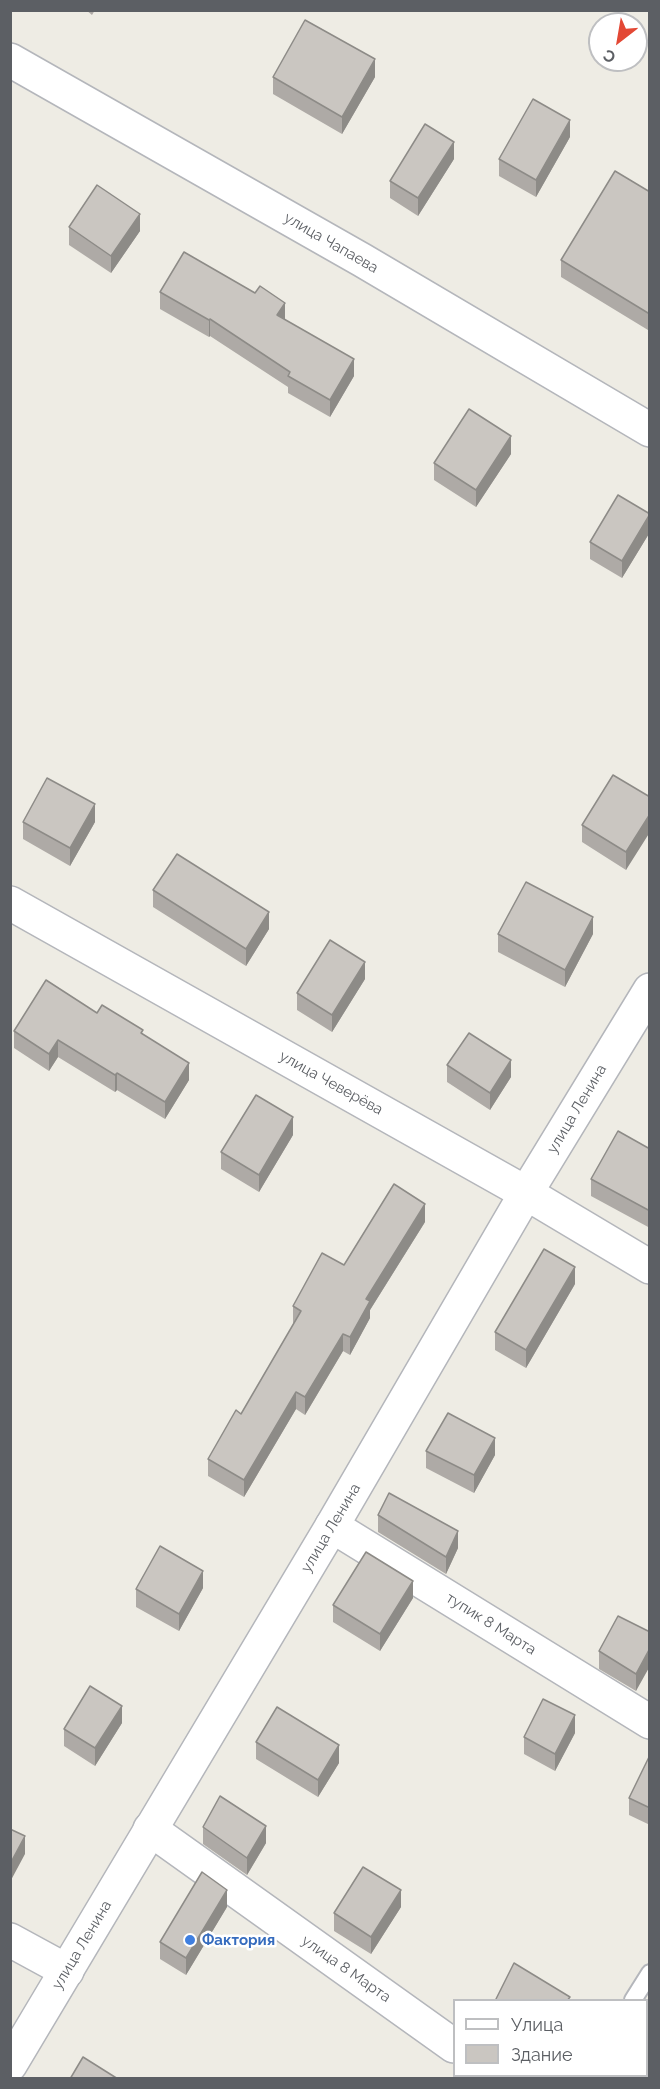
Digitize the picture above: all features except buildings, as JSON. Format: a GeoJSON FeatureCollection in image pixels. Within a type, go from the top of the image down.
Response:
{"type":"FeatureCollection","features":[{"type":"Feature","properties":{"kind":"street","name":"улица Чапаева"},"geometry":{"type":"LineString","coordinates":[[10,60],[362,260],[650,430]]}},
{"type":"Feature","properties":{"kind":"street","name":"улица Чеверёва"},"geometry":{"type":"LineString","coordinates":[[10,903],[526,1193],[650,1267]]}},
{"type":"Feature","properties":{"kind":"street","name":"улица Ленина"},"geometry":{"type":"LineString","coordinates":[[10,2065],[332,1526],[526,1193],[650,990]]}},
{"type":"Feature","properties":{"kind":"street","name":"тупик 8 Марта"},"geometry":{"type":"LineString","coordinates":[[332,1526],[650,1722]]}},
{"type":"Feature","properties":{"kind":"street","name":"улица 8 Марта"},"geometry":{"type":"LineString","coordinates":[[150,1829],[453,2045]]}},
{"type":"Feature","properties":{"kind":"street"},"geometry":{"type":"LineString","coordinates":[[10,1940],[67,1971]]}},
{"type":"Feature","properties":{"kind":"lane"},"geometry":{"type":"LineString","coordinates":[[634,1999],[650,1973]]}},
{"type":"Feature","properties":{"kind":"place","name":"Фактория"},"geometry":{"type":"Point","coordinates":[190,1940]}}]}
